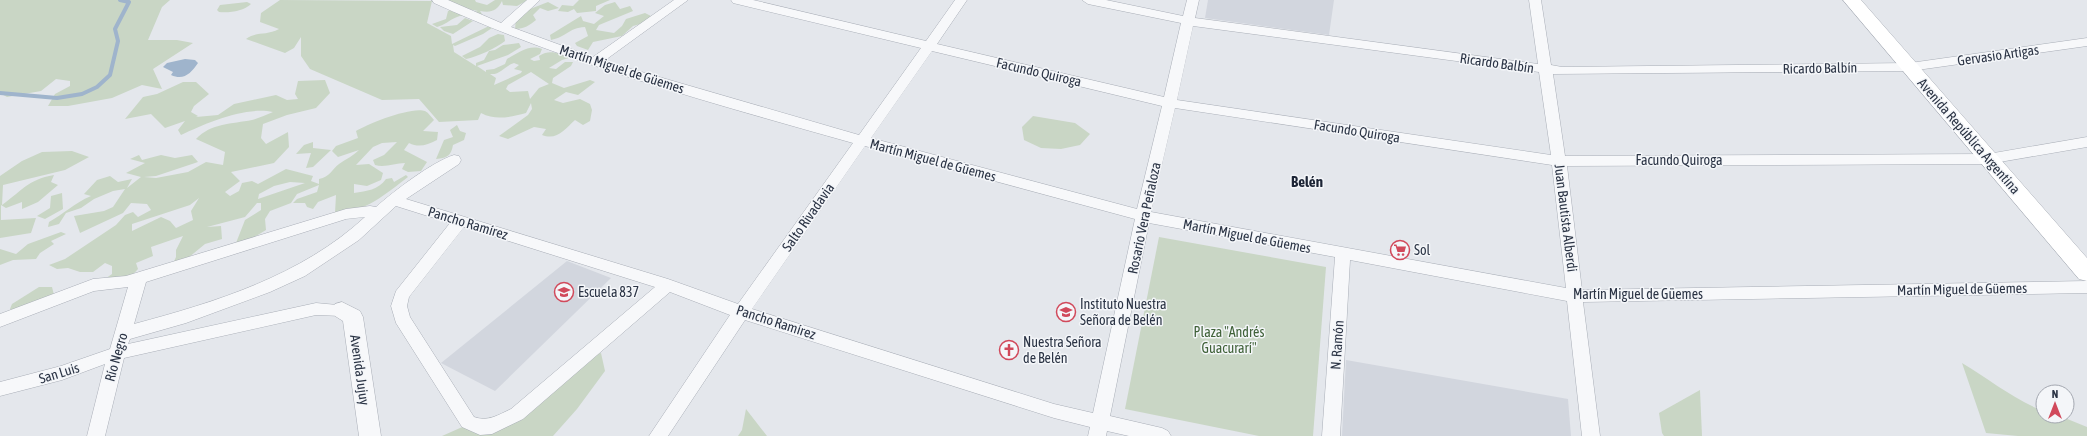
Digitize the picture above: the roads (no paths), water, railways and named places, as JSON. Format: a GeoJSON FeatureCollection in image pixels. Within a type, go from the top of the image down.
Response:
{"type":"FeatureCollection","features":[{"type":"Feature","properties":{"kind":"main road","name":"Avenida República Argentina"},"geometry":{"type":"LineString","coordinates":[[1852,0],[2087,273]]}},
{"type":"Feature","properties":{"kind":"street","name":"Martín Miguel de Güemes"},"geometry":{"type":"LineString","coordinates":[[438,0],[503,28],[623,72],[861,141],[1143,216],[1576,296],[2087,287]]}},
{"type":"Feature","properties":{"kind":"street"},"geometry":{"type":"LineString","coordinates":[[503,28],[534,0]]}},
{"type":"Feature","properties":{"kind":"street"},"geometry":{"type":"LineString","coordinates":[[595,61],[682,0]]}},
{"type":"Feature","properties":{"kind":"street","name":"Facundo Quiroga"},"geometry":{"type":"LineString","coordinates":[[737,0],[1170,103],[1559,161],[1988,159],[2087,142]]}},
{"type":"Feature","properties":{"kind":"street","name":"Salto Rivadavia"},"geometry":{"type":"LineString","coordinates":[[658,436],[741,312],[961,0]]}},
{"type":"Feature","properties":{"kind":"street","name":"Ricardo Balbín"},"geometry":{"type":"LineString","coordinates":[[1088,0],[1188,21],[1562,71],[1910,67]]}},
{"type":"Feature","properties":{"kind":"street","name":"Rosario Vera Peñaloza"},"geometry":{"type":"LineString","coordinates":[[1098,430],[1143,216],[1193,0]]}},
{"type":"Feature","properties":{"kind":"street","name":"Juan Bautista Alberdi"},"geometry":{"type":"LineString","coordinates":[[1535,0],[1559,161],[1576,296],[1591,436]]}},
{"type":"Feature","properties":{"kind":"street","name":"Gervasio Artigas"},"geometry":{"type":"LineString","coordinates":[[1910,67],[2087,42]]}},
{"type":"Feature","properties":{"kind":"street"},"geometry":{"type":"LineString","coordinates":[[123,334],[180,318],[264,288],[299,272],[354,236],[393,200],[438,169],[454,160]]}},
{"type":"Feature","properties":{"kind":"street","name":"Pancho Ramírez"},"geometry":{"type":"LineString","coordinates":[[393,200],[668,285],[741,312],[1054,411],[1098,430],[1162,436]]}},
{"type":"Feature","properties":{"kind":"street"},"geometry":{"type":"LineString","coordinates":[[0,321],[93,285],[126,282],[346,214],[370,212],[378,214]]}},
{"type":"Feature","properties":{"kind":"street"},"geometry":{"type":"LineString","coordinates":[[461,220],[402,295],[399,306],[402,318],[468,422],[480,427],[492,426],[517,414],[668,285]]}},
{"type":"Feature","properties":{"kind":"street","name":"N. Ramón"},"geometry":{"type":"LineString","coordinates":[[1331,436],[1343,254]]}},
{"type":"Feature","properties":{"kind":"street","name":"Río Negro"},"geometry":{"type":"LineString","coordinates":[[96,436],[117,353],[139,278]]}},
{"type":"Feature","properties":{"kind":"street","name":"San Luis"},"geometry":{"type":"LineString","coordinates":[[0,389],[62,373],[117,353],[316,309],[342,310]]}},
{"type":"Feature","properties":{"kind":"street","name":"Avenida Jujuy"},"geometry":{"type":"LineString","coordinates":[[342,310],[353,317],[370,436]]}},
{"type":"Feature","properties":{"kind":"water"},"geometry":{"type":"Polygon","coordinates":[[[185,59],[195,60],[198,63],[187,75],[176,77],[171,75],[173,72],[163,67],[167,63],[185,59]]]}},
{"type":"Feature","properties":{"kind":"waterway"},"geometry":{"type":"LineString","coordinates":[[0,93],[57,98],[82,94],[97,87],[110,75],[118,41],[115,29],[129,2],[120,0]]}},
{"type":"Feature","properties":{"kind":"place","name":"Sol"},"geometry":{"type":"Point","coordinates":[1400,250]}},
{"type":"Feature","properties":{"kind":"place","name":"Escuela 837"},"geometry":{"type":"Point","coordinates":[564,292]}},
{"type":"Feature","properties":{"kind":"place","name":"Instituto Nuestra Señora de Belén"},"geometry":{"type":"Point","coordinates":[1066,312]}},
{"type":"Feature","properties":{"kind":"place","name":"Nuestra Señora de Belén"},"geometry":{"type":"Point","coordinates":[1009,350]}},
{"type":"Feature","properties":{"kind":"district","name":"Belén"},"geometry":{"type":"Point","coordinates":[1307,181]}},
{"type":"Feature","properties":{"kind":"park label","name":"Plaza \"Andrés Guacurarí\""},"geometry":{"type":"Point","coordinates":[1229,340]}}]}
